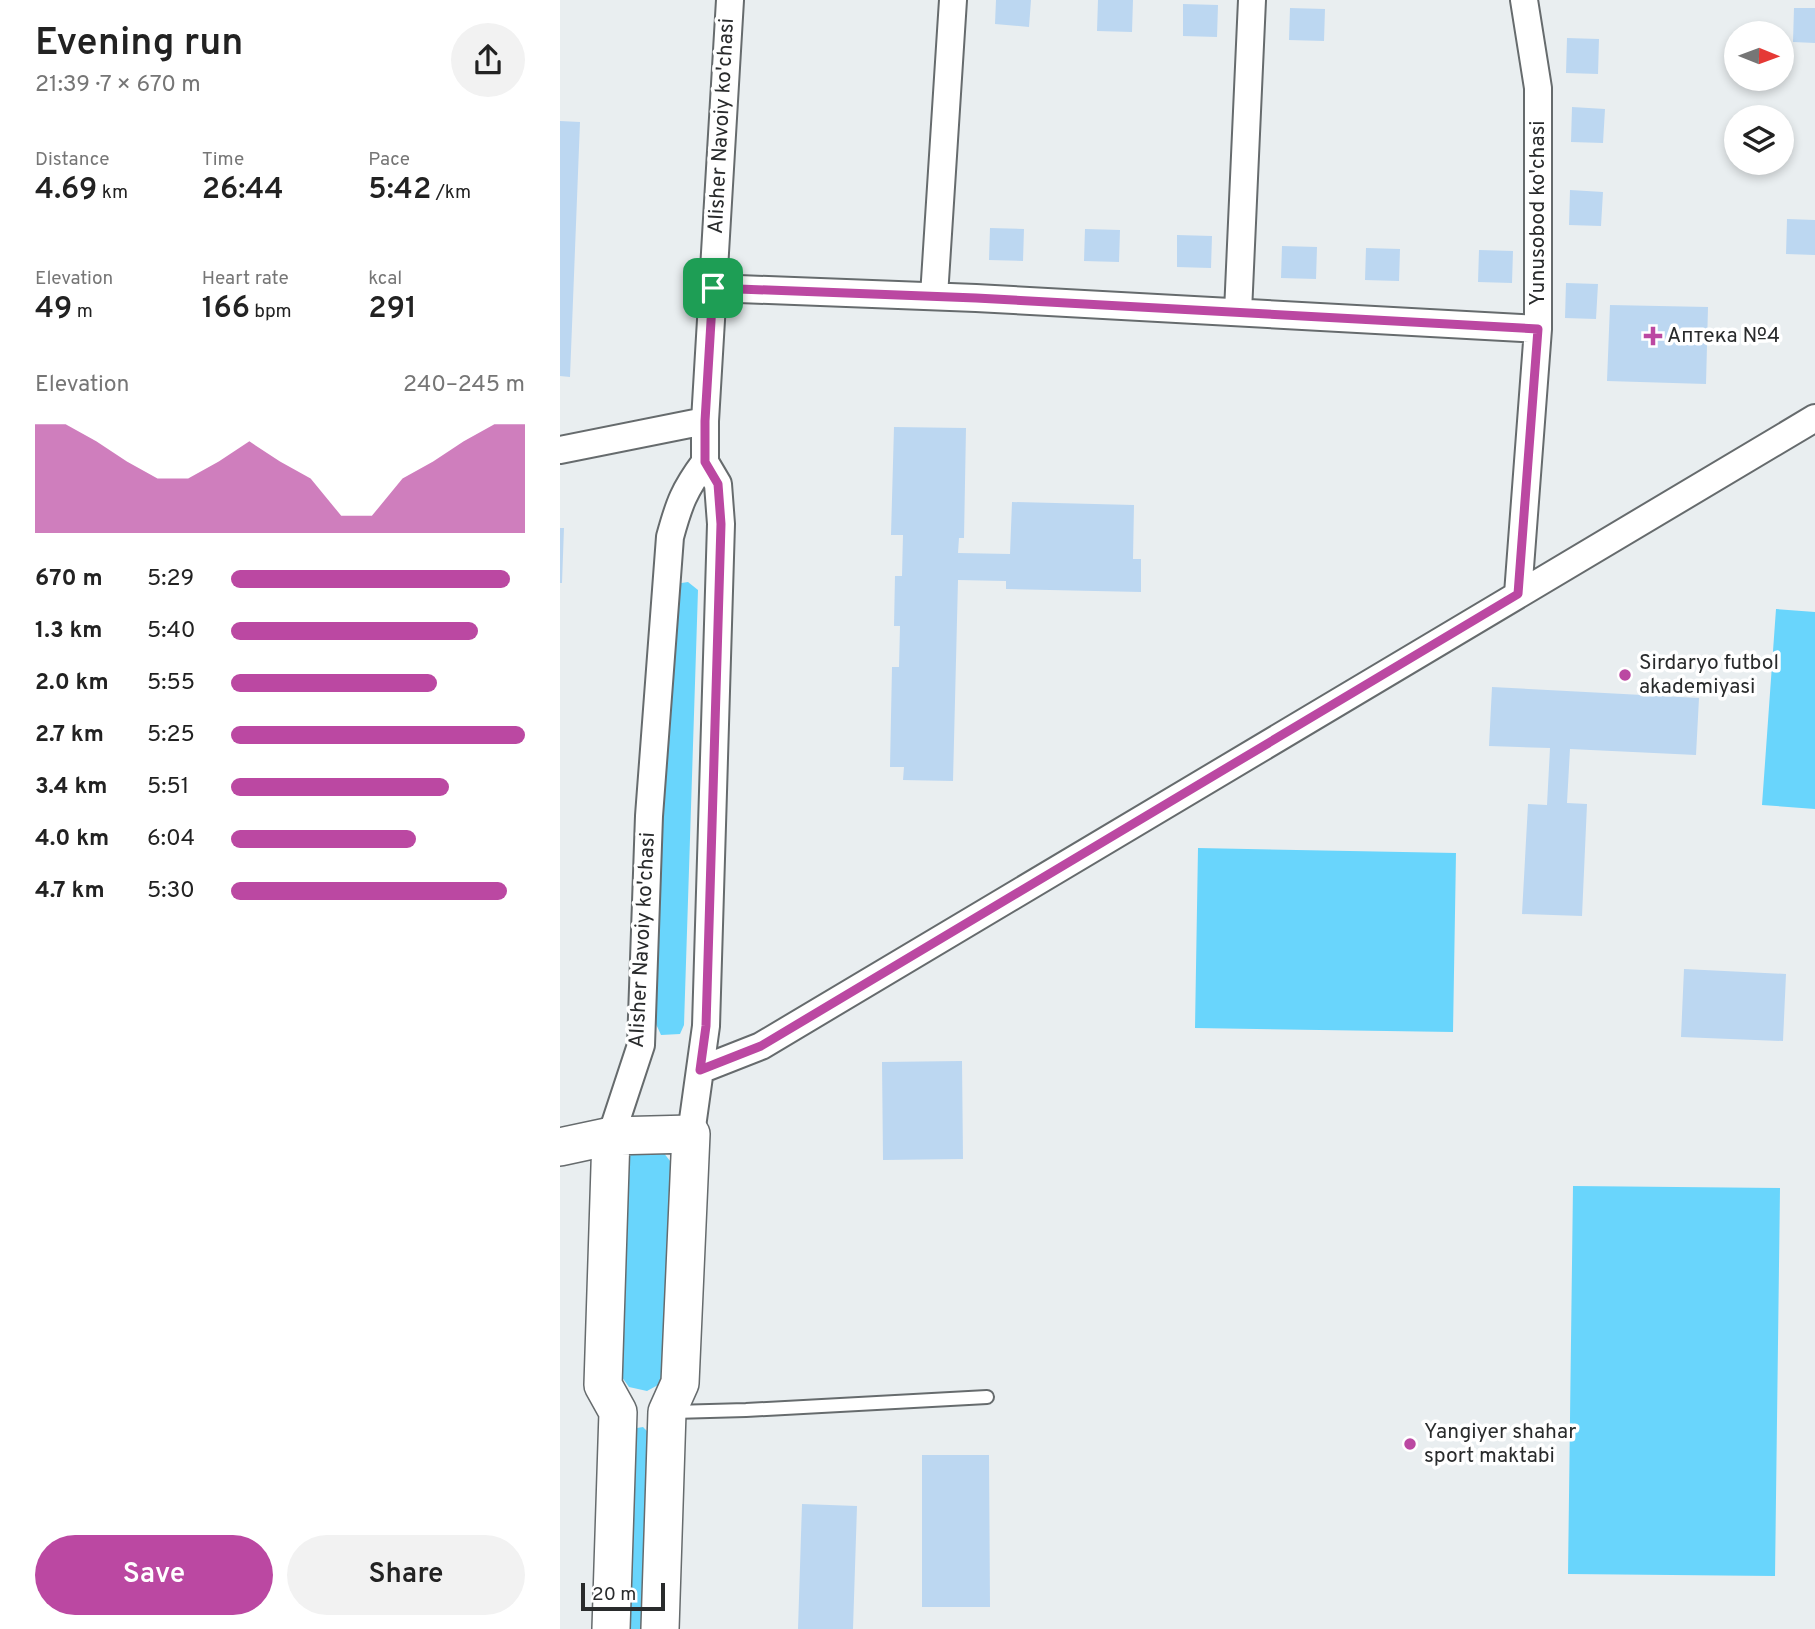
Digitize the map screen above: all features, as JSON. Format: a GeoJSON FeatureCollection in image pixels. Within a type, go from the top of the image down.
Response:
{"type":"FeatureCollection","features":[{"type":"Feature","properties":{"kind":"street","name":"Alisher Navoiy ko'chasi"},"geometry":{"type":"LineString","coordinates":[[660,1629],[667,1412],[680,1383],[691,1134],[706,1026],[721,524],[718,484],[705,462],[705,421],[730,0]]}},
{"type":"Feature","properties":{"kind":"street"},"geometry":{"type":"LineString","coordinates":[[934,296],[953,0]]}},
{"type":"Feature","properties":{"kind":"street"},"geometry":{"type":"LineString","coordinates":[[1238,312],[1252,0]]}},
{"type":"Feature","properties":{"kind":"street","name":"Yunusobod ko'chasi"},"geometry":{"type":"LineString","coordinates":[[1518,594],[1538,329],[1538,89],[1524,0]]}},
{"type":"Feature","properties":{"kind":"street"},"geometry":{"type":"LineString","coordinates":[[713,288],[934,296],[1538,329]]}},
{"type":"Feature","properties":{"kind":"street"},"geometry":{"type":"LineString","coordinates":[[700,1070],[761,1046],[1815,418]]}},
{"type":"Feature","properties":{"kind":"street"},"geometry":{"type":"LineString","coordinates":[[560,450],[705,421]]}},
{"type":"Feature","properties":{"kind":"street","name":"Alisher Navoiy ko'chasi"},"geometry":{"type":"LineString","coordinates":[[611,1629],[618,1412],[603,1385],[611,1136],[641,1045],[649,816],[670,537],[680,502],[689,483],[705,462]]}},
{"type":"Feature","properties":{"kind":"street"},"geometry":{"type":"LineString","coordinates":[[560,1147],[611,1136],[691,1134]]}},
{"type":"Feature","properties":{"kind":"street"},"geometry":{"type":"LineString","coordinates":[[618,1412],[667,1412]]}},
{"type":"Feature","properties":{"kind":"lane"},"geometry":{"type":"LineString","coordinates":[[667,1412],[987,1397]]}},
{"type":"Feature","properties":{"kind":"shaded area"},"geometry":{"type":"Polygon","coordinates":[[[688,582],[698,590],[684,1025],[680,1034],[661,1035],[656,1024],[667,596],[675,584],[688,582]]]}},
{"type":"Feature","properties":{"kind":"shaded area"},"geometry":{"type":"Polygon","coordinates":[[[1776,609],[1815,612],[1815,809],[1762,805],[1776,609]]]}},
{"type":"Feature","properties":{"kind":"shaded area"},"geometry":{"type":"Polygon","coordinates":[[[1198,848],[1456,853],[1453,1032],[1195,1028],[1198,848]]]}},
{"type":"Feature","properties":{"kind":"shaded area"},"geometry":{"type":"Polygon","coordinates":[[[663,1152],[674,1166],[666,1371],[658,1385],[647,1391],[629,1387],[619,1373],[624,1166],[632,1153],[663,1152]]]}},
{"type":"Feature","properties":{"kind":"shaded area"},"geometry":{"type":"Polygon","coordinates":[[[1573,1186],[1780,1188],[1775,1576],[1568,1574],[1573,1186]]]}},
{"type":"Feature","properties":{"kind":"shaded area"},"geometry":{"type":"Polygon","coordinates":[[[643,1427],[649,1433],[641,1629],[627,1629],[633,1434],[637,1428],[643,1427]]]}},
{"type":"Feature","properties":{"kind":"building"},"geometry":{"type":"Polygon","coordinates":[[[996,0],[1031,0],[1029,27],[995,24],[996,0]]]}},
{"type":"Feature","properties":{"kind":"building"},"geometry":{"type":"Polygon","coordinates":[[[1098,0],[1133,0],[1132,32],[1097,31],[1098,0]]]}},
{"type":"Feature","properties":{"kind":"building"},"geometry":{"type":"Polygon","coordinates":[[[1183,4],[1218,5],[1217,37],[1183,36],[1183,4]]]}},
{"type":"Feature","properties":{"kind":"building"},"geometry":{"type":"Polygon","coordinates":[[[1290,8],[1325,9],[1324,41],[1289,40],[1290,8]]]}},
{"type":"Feature","properties":{"kind":"building"},"geometry":{"type":"Polygon","coordinates":[[[1794,8],[1815,8],[1815,43],[1794,42],[1794,8]]]}},
{"type":"Feature","properties":{"kind":"building"},"geometry":{"type":"Polygon","coordinates":[[[1567,38],[1599,39],[1598,74],[1566,73],[1567,38]]]}},
{"type":"Feature","properties":{"kind":"building"},"geometry":{"type":"Polygon","coordinates":[[[1572,107],[1605,109],[1603,143],[1571,142],[1572,107]]]}},
{"type":"Feature","properties":{"kind":"building"},"geometry":{"type":"Polygon","coordinates":[[[560,121],[580,122],[570,377],[560,376],[560,121]]]}},
{"type":"Feature","properties":{"kind":"building"},"geometry":{"type":"Polygon","coordinates":[[[1570,190],[1603,192],[1601,226],[1569,225],[1570,190]]]}},
{"type":"Feature","properties":{"kind":"building"},"geometry":{"type":"Polygon","coordinates":[[[1787,219],[1815,220],[1815,255],[1786,254],[1787,219]]]}},
{"type":"Feature","properties":{"kind":"building"},"geometry":{"type":"Polygon","coordinates":[[[990,228],[1024,229],[1023,261],[989,260],[990,228]]]}},
{"type":"Feature","properties":{"kind":"building"},"geometry":{"type":"Polygon","coordinates":[[[1085,229],[1120,230],[1119,262],[1084,261],[1085,229]]]}},
{"type":"Feature","properties":{"kind":"building"},"geometry":{"type":"Polygon","coordinates":[[[1177,235],[1212,236],[1211,268],[1177,267],[1177,235]]]}},
{"type":"Feature","properties":{"kind":"building"},"geometry":{"type":"Polygon","coordinates":[[[1282,246],[1317,247],[1316,279],[1281,278],[1282,246]]]}},
{"type":"Feature","properties":{"kind":"building"},"geometry":{"type":"Polygon","coordinates":[[[1366,248],[1400,249],[1399,281],[1365,280],[1366,248]]]}},
{"type":"Feature","properties":{"kind":"building"},"geometry":{"type":"Polygon","coordinates":[[[1479,250],[1513,251],[1512,283],[1478,282],[1479,250]]]}},
{"type":"Feature","properties":{"kind":"building"},"geometry":{"type":"Polygon","coordinates":[[[1566,283],[1598,284],[1596,319],[1565,318],[1566,283]]]}},
{"type":"Feature","properties":{"kind":"building"},"geometry":{"type":"Polygon","coordinates":[[[1610,305],[1708,307],[1706,384],[1607,381],[1610,305]]]}},
{"type":"Feature","properties":{"kind":"building"},"geometry":{"type":"Polygon","coordinates":[[[894,427],[966,428],[964,538],[959,538],[958,553],[1010,554],[1012,502],[1134,505],[1133,559],[1141,559],[1141,592],[1006,589],[1006,581],[958,580],[953,781],[903,780],[904,767],[890,767],[892,667],[899,667],[900,626],[894,626],[895,576],[902,576],[903,535],[891,535],[894,427]]]}},
{"type":"Feature","properties":{"kind":"building"},"geometry":{"type":"Polygon","coordinates":[[[560,528],[564,528],[562,583],[560,583],[560,528]]]}},
{"type":"Feature","properties":{"kind":"building"},"geometry":{"type":"Polygon","coordinates":[[[1492,687],[1699,698],[1696,755],[1570,749],[1567,803],[1587,804],[1582,916],[1522,914],[1528,804],[1547,805],[1550,748],[1489,746],[1492,687]]]}},
{"type":"Feature","properties":{"kind":"building"},"geometry":{"type":"Polygon","coordinates":[[[1684,969],[1786,974],[1783,1041],[1681,1037],[1684,969]]]}},
{"type":"Feature","properties":{"kind":"building"},"geometry":{"type":"Polygon","coordinates":[[[962,1061],[963,1159],[883,1160],[882,1062],[962,1061]]]}},
{"type":"Feature","properties":{"kind":"building"},"geometry":{"type":"Polygon","coordinates":[[[922,1455],[989,1455],[990,1607],[922,1607],[922,1455]]]}},
{"type":"Feature","properties":{"kind":"building"},"geometry":{"type":"Polygon","coordinates":[[[802,1504],[857,1506],[853,1629],[798,1629],[802,1504]]]}},
{"type":"Feature","properties":{"kind":"place","name":"Аптека №4"},"geometry":{"type":"Point","coordinates":[1653,336]}},
{"type":"Feature","properties":{"kind":"place","name":"Sirdaryo futbol akademiyasi"},"geometry":{"type":"Point","coordinates":[1625,675]}},
{"type":"Feature","properties":{"kind":"place","name":"Yangiyer shahar sport maktabi"},"geometry":{"type":"Point","coordinates":[1410,1444]}},
{"type":"Feature","properties":{"kind":"route"},"geometry":{"type":"LineString","coordinates":[[713,288],[976,298],[1538,329],[1518,594],[761,1046],[700,1070],[706,1026],[721,524],[718,484],[705,462],[713,288]]}}]}
